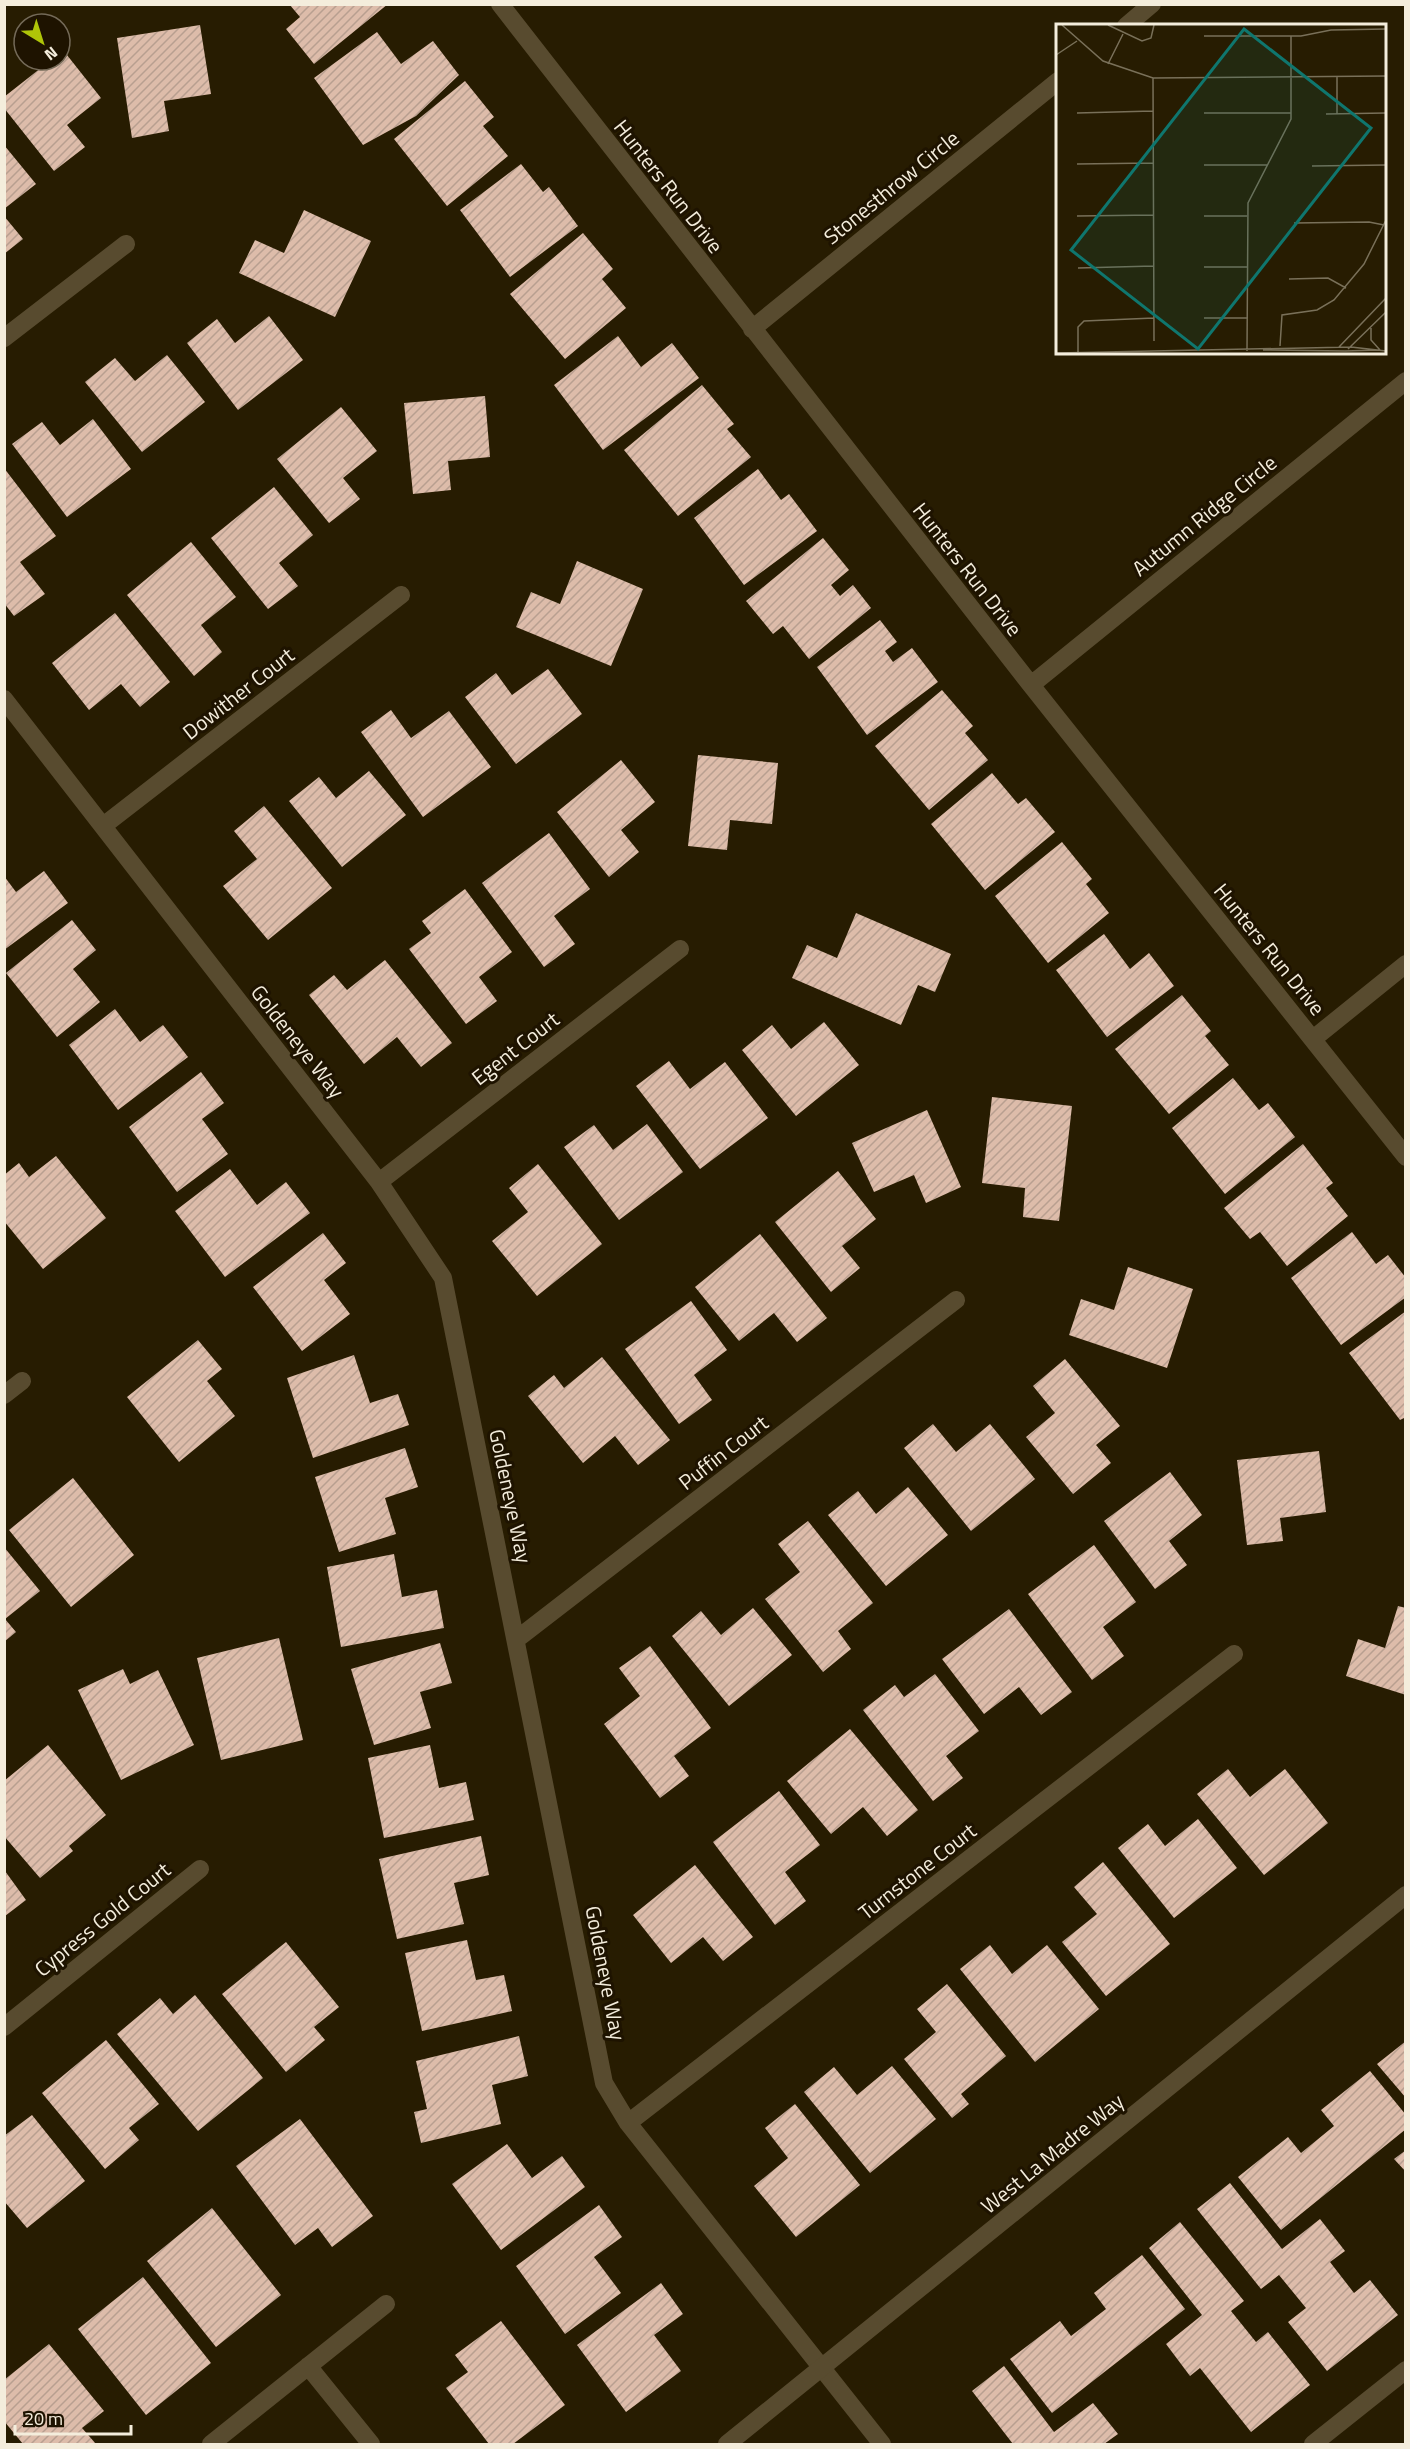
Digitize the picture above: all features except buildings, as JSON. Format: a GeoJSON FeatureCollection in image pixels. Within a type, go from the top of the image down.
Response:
{"type":"FeatureCollection","features":[{"type":"Feature","properties":{"kind":"street","name":"Hunters Run Drive"},"geometry":{"type":"LineString","coordinates":[[500,4],[1031,685],[1406,1157]]}},
{"type":"Feature","properties":{"kind":"street"},"geometry":{"type":"LineString","coordinates":[[1128,24],[1152,4]]}},
{"type":"Feature","properties":{"kind":"street","name":"Stonesthrow Circle"},"geometry":{"type":"LineString","coordinates":[[752,329],[1056,83]]}},
{"type":"Feature","properties":{"kind":"street"},"geometry":{"type":"LineString","coordinates":[[4,338],[126,244]]}},
{"type":"Feature","properties":{"kind":"street","name":"Autumn Ridge Circle"},"geometry":{"type":"LineString","coordinates":[[1031,685],[1406,381]]}},
{"type":"Feature","properties":{"kind":"street","name":"Dowither Court"},"geometry":{"type":"LineString","coordinates":[[103,826],[401,596]]}},
{"type":"Feature","properties":{"kind":"street","name":"Goldeneye Way"},"geometry":{"type":"LineString","coordinates":[[4,699],[379,1182],[443,1278],[604,2083],[628,2123],[882,2445]]}},
{"type":"Feature","properties":{"kind":"street","name":"Egent Court"},"geometry":{"type":"LineString","coordinates":[[379,1182],[680,949]]}},
{"type":"Feature","properties":{"kind":"street"},"geometry":{"type":"LineString","coordinates":[[1313,1039],[1406,964]]}},
{"type":"Feature","properties":{"kind":"street","name":"Puffin Court"},"geometry":{"type":"LineString","coordinates":[[517,1640],[956,1300]]}},
{"type":"Feature","properties":{"kind":"street"},"geometry":{"type":"LineString","coordinates":[[4,1395],[22,1381]]}},
{"type":"Feature","properties":{"kind":"street","name":"Turnstone Court"},"geometry":{"type":"LineString","coordinates":[[628,2123],[1234,1654]]}},
{"type":"Feature","properties":{"kind":"street","name":"Cypress Gold Court"},"geometry":{"type":"LineString","coordinates":[[4,2027],[200,1869]]}},
{"type":"Feature","properties":{"kind":"street","name":"West La Madre Way"},"geometry":{"type":"LineString","coordinates":[[727,2445],[1406,1895]]}},
{"type":"Feature","properties":{"kind":"street"},"geometry":{"type":"LineString","coordinates":[[211,2445],[386,2304]]}},
{"type":"Feature","properties":{"kind":"street"},"geometry":{"type":"LineString","coordinates":[[308,2366],[371,2445]]}},
{"type":"Feature","properties":{"kind":"street"},"geometry":{"type":"LineString","coordinates":[[1312,2445],[1406,2370]]}}]}
